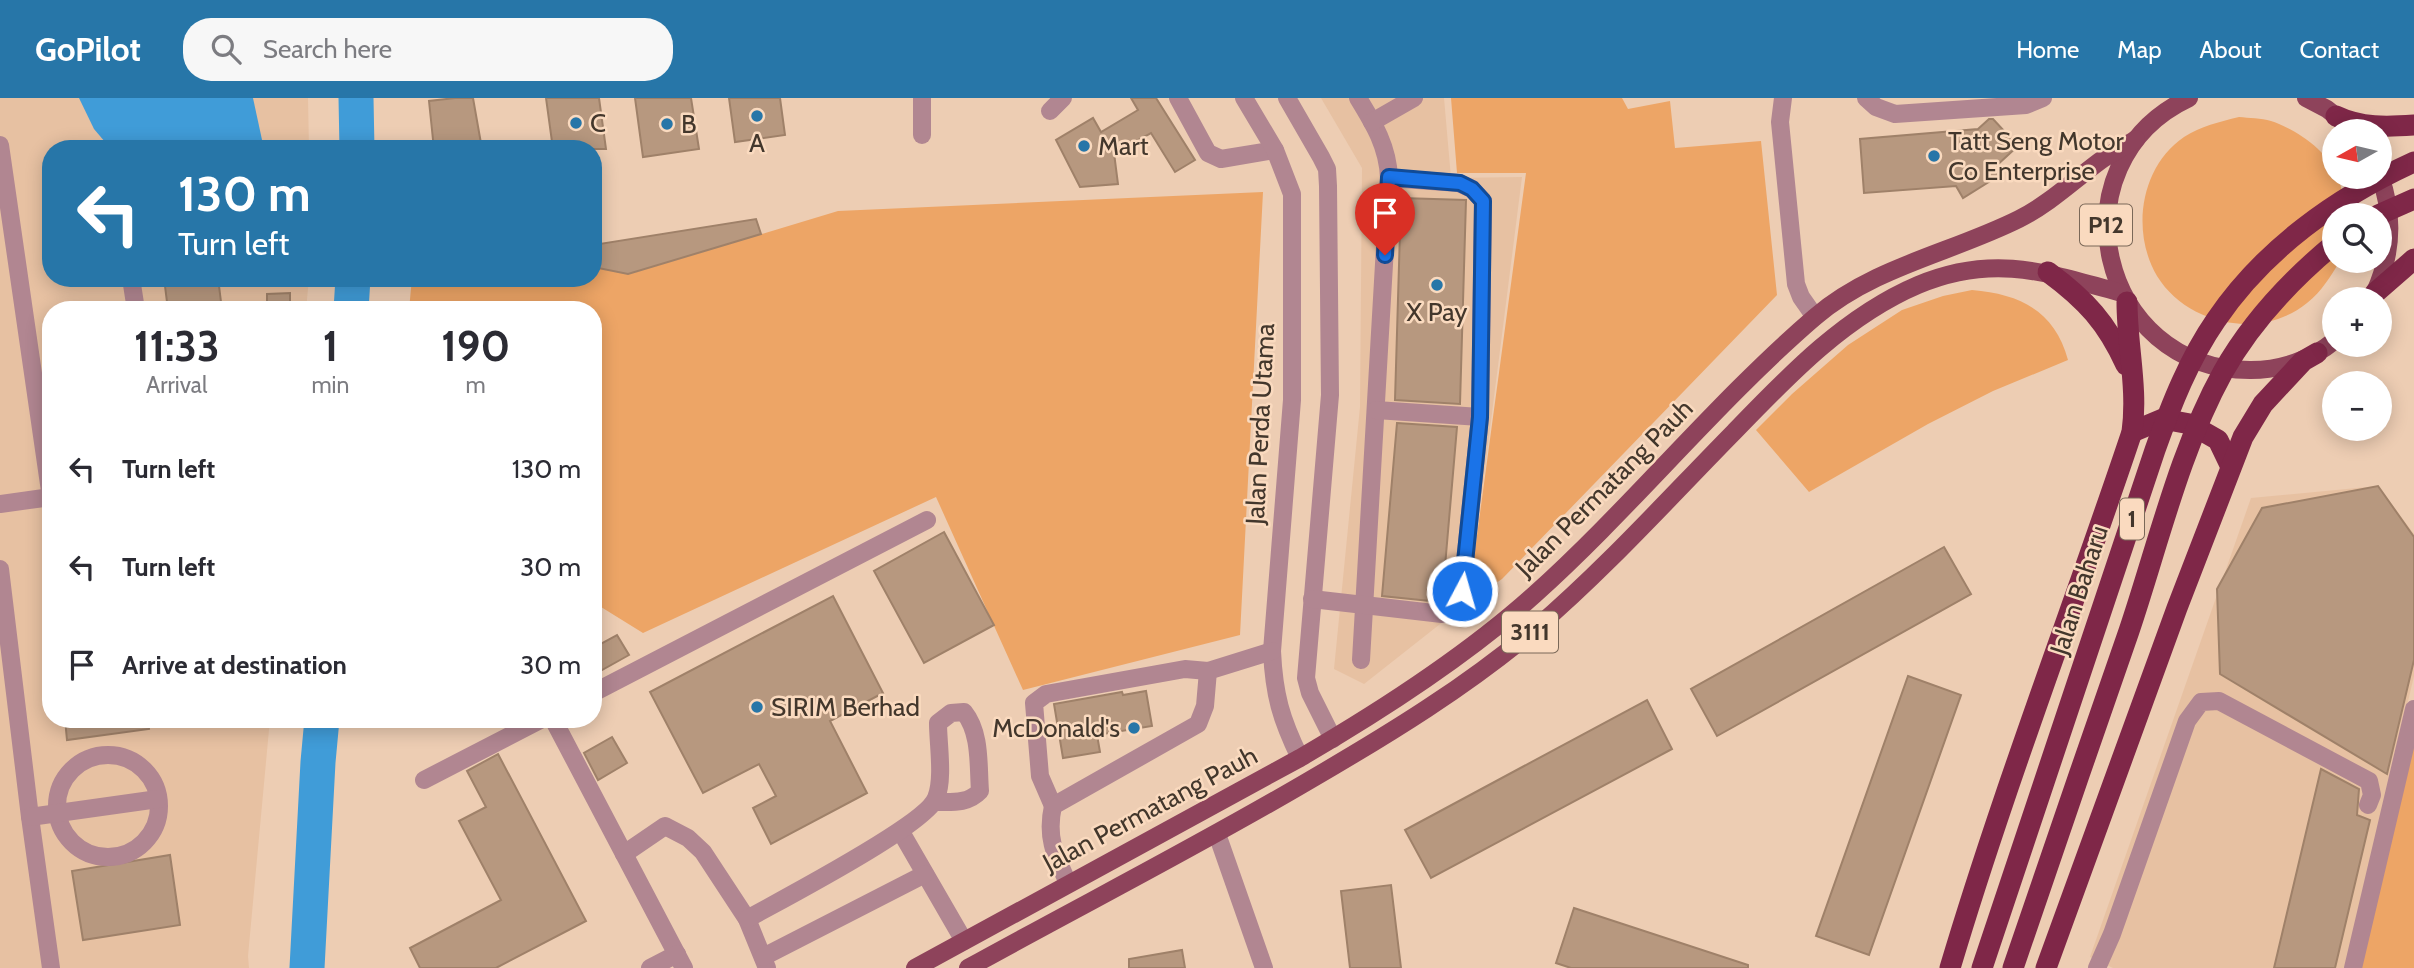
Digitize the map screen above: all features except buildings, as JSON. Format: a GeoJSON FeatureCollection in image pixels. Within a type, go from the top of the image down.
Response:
{"type":"FeatureCollection","features":[{"type":"Feature","properties":{"kind":"highway"},"geometry":{"type":"LineString","coordinates":[[2336,116],[2350,123],[2368,126],[2414,125]]}},
{"type":"Feature","properties":{"kind":"highway","name":"Jalan Baharu"},"geometry":{"type":"LineString","coordinates":[[1982,968],[2155,450],[2171,405],[2200,346],[2232,298],[2287,240],[2352,193],[2414,162]]}},
{"type":"Feature","properties":{"kind":"highway"},"geometry":{"type":"LineString","coordinates":[[2392,209],[2414,199]]}},
{"type":"Feature","properties":{"kind":"highway","name":"1"},"geometry":{"type":"LineString","coordinates":[[2013,968],[2189,446],[2224,370],[2250,331],[2297,278],[2322,255]]}},
{"type":"Feature","properties":{"kind":"highway"},"geometry":{"type":"LineString","coordinates":[[2383,287],[2414,259]]}},
{"type":"Feature","properties":{"kind":"highway"},"geometry":{"type":"LineString","coordinates":[[2048,272],[2074,291],[2096,313],[2114,339],[2127,367],[2134,398]]}},
{"type":"Feature","properties":{"kind":"highway"},"geometry":{"type":"LineString","coordinates":[[1950,968],[1994,827],[2132,432],[2134,398],[2124,298]]}},
{"type":"Feature","properties":{"kind":"highway"},"geometry":{"type":"LineString","coordinates":[[2046,968],[2243,436],[2263,404],[2303,361],[2322,349]]}},
{"type":"Feature","properties":{"kind":"highway"},"geometry":{"type":"LineString","coordinates":[[2132,432],[2163,419],[2190,424],[2218,440],[2231,467]]}},
{"type":"Feature","properties":{"kind":"main road","name":"P12"},"geometry":{"type":"LineString","coordinates":[[2189,98],[2169,105],[2136,139],[2122,162],[2112,188],[2106,223],[2109,259],[2124,298],[2152,333],[2167,345],[2212,366],[2241,370],[2280,367],[2322,349]]}},
{"type":"Feature","properties":{"kind":"main road"},"geometry":{"type":"LineString","coordinates":[[2313,100],[2339,119]]}},
{"type":"Feature","properties":{"kind":"main road","name":"Jalan Permatang Pauh"},"geometry":{"type":"LineString","coordinates":[[915,968],[1300,758],[1460,655],[1533,596],[1815,317],[1882,275],[2021,218],[2109,155],[2136,139]]}},
{"type":"Feature","properties":{"kind":"main road"},"geometry":{"type":"LineString","coordinates":[[2377,287],[2389,242],[2388,206],[2383,189]]}},
{"type":"Feature","properties":{"kind":"main road","name":"Jalan Permatang Pauh"},"geometry":{"type":"LineString","coordinates":[[968,968],[1217,834],[1370,745],[1472,679],[1562,605],[1773,392],[1826,343],[1895,296],[1936,278],[1992,267],[2008,267],[2048,272],[2124,298]]}},
{"type":"Feature","properties":{"kind":"street"},"geometry":{"type":"LineString","coordinates":[[922,98],[922,135]]}},
{"type":"Feature","properties":{"kind":"street"},"geometry":{"type":"LineString","coordinates":[[1050,111],[1063,98]]}},
{"type":"Feature","properties":{"kind":"street"},"geometry":{"type":"LineString","coordinates":[[1178,98],[1208,153],[1221,159],[1275,150]]}},
{"type":"Feature","properties":{"kind":"street","name":"Jalan Perda Utama"},"geometry":{"type":"LineString","coordinates":[[1244,98],[1275,150],[1292,194],[1292,400],[1272,651],[1278,707],[1300,758]]}},
{"type":"Feature","properties":{"kind":"street"},"geometry":{"type":"LineString","coordinates":[[1287,98],[1327,169],[1330,395],[1306,678],[1310,693],[1333,739]]}},
{"type":"Feature","properties":{"kind":"street"},"geometry":{"type":"LineString","coordinates":[[1358,98],[1385,148],[1389,177],[1361,660]]}},
{"type":"Feature","properties":{"kind":"street"},"geometry":{"type":"LineString","coordinates":[[1372,122],[1414,98]]}},
{"type":"Feature","properties":{"kind":"street"},"geometry":{"type":"LineString","coordinates":[[1783,98],[1780,122],[1793,270],[1801,297],[1815,317]]}},
{"type":"Feature","properties":{"kind":"street"},"geometry":{"type":"LineString","coordinates":[[1867,98],[1876,107],[1895,114],[2026,105],[2043,98]]}},
{"type":"Feature","properties":{"kind":"street"},"geometry":{"type":"LineString","coordinates":[[0,145],[42,436]]}},
{"type":"Feature","properties":{"kind":"street"},"geometry":{"type":"LineString","coordinates":[[1312,599],[1442,614],[1456,606],[1462,591],[1480,417],[1483,201],[1472,189],[1460,183],[1389,177]]}},
{"type":"Feature","properties":{"kind":"street"},"geometry":{"type":"LineString","coordinates":[[1377,410],[1480,417]]}},
{"type":"Feature","properties":{"kind":"street"},"geometry":{"type":"LineString","coordinates":[[0,504],[42,499]]}},
{"type":"Feature","properties":{"kind":"street"},"geometry":{"type":"LineString","coordinates":[[602,687],[927,520]]}},
{"type":"Feature","properties":{"kind":"street"},"geometry":{"type":"LineString","coordinates":[[0,569],[51,968]]}},
{"type":"Feature","properties":{"kind":"street"},"geometry":{"type":"LineString","coordinates":[[1068,883],[1051,843],[1049,824],[1054,806],[1040,776],[1034,703],[1046,694],[1185,669],[1208,671],[1272,651]]}},
{"type":"Feature","properties":{"kind":"street"},"geometry":{"type":"LineString","coordinates":[[1054,806],[1198,724],[1205,706],[1208,671]]}},
{"type":"Feature","properties":{"kind":"street"},"geometry":{"type":"LineString","coordinates":[[2097,968],[2112,934],[2187,721],[2202,702],[2219,701],[2369,781],[2372,795],[2368,805]]}},
{"type":"Feature","properties":{"kind":"street"},"geometry":{"type":"LineString","coordinates":[[2353,968],[2414,709]]}},
{"type":"Feature","properties":{"kind":"street"},"geometry":{"type":"LineString","coordinates":[[747,919],[901,832],[936,802],[939,788],[938,723],[951,713],[964,712],[972,722],[976,738],[980,791],[973,799],[962,802],[936,802]]}},
{"type":"Feature","properties":{"kind":"street"},"geometry":{"type":"LineString","coordinates":[[424,780],[525,728]]}},
{"type":"Feature","properties":{"kind":"street"},"geometry":{"type":"LineString","coordinates":[[558,728],[680,961],[650,968]]}},
{"type":"Feature","properties":{"kind":"street"},"geometry":{"type":"LineString","coordinates":[[109,755],[127,758],[142,768],[153,782],[158,799],[158,815],[153,830],[143,843],[130,853],[115,857],[99,857],[83,852],[71,842],[62,829],[57,813],[58,795],[64,779],[76,765],[92,757],[109,755]]}},
{"type":"Feature","properties":{"kind":"street"},"geometry":{"type":"LineString","coordinates":[[30,817],[158,799]]}},
{"type":"Feature","properties":{"kind":"street"},"geometry":{"type":"LineString","coordinates":[[624,854],[665,826],[688,838],[703,852],[747,919],[765,962],[925,874]]}},
{"type":"Feature","properties":{"kind":"street"},"geometry":{"type":"LineString","coordinates":[[901,832],[964,941]]}},
{"type":"Feature","properties":{"kind":"street"},"geometry":{"type":"LineString","coordinates":[[1217,834],[1264,968]]}},
{"type":"Feature","properties":{"kind":"shaded area"},"geometry":{"type":"Polygon","coordinates":[[[0,98],[308,98],[309,140],[42,140],[42,287],[308,287],[307,301],[42,301],[42,728],[269,728],[249,968],[0,968],[0,98]]]}},
{"type":"Feature","properties":{"kind":"shaded area"},"geometry":{"type":"Polygon","coordinates":[[[1321,98],[1444,98],[1451,178],[1522,177],[1468,602],[1364,684],[1334,669],[1360,407],[1362,168],[1321,98]]]}},
{"type":"Feature","properties":{"kind":"shaded area"},"geometry":{"type":"Polygon","coordinates":[[[1451,98],[1622,98],[1628,109],[1670,101],[1675,148],[1761,141],[1777,295],[1502,579],[1468,602],[1526,173],[1457,173],[1451,98]]]}},
{"type":"Feature","properties":{"kind":"shaded area"},"geometry":{"type":"Polygon","coordinates":[[[2239,117],[2280,124],[2300,135],[2322,153],[2322,189],[2342,189],[2346,203],[2322,203],[2322,273],[2332,273],[2317,294],[2289,315],[2248,324],[2206,316],[2187,307],[2171,293],[2157,276],[2149,259],[2143,221],[2144,201],[2149,183],[2169,150],[2184,137],[2210,125],[2239,117]]]}},
{"type":"Feature","properties":{"kind":"shaded area"},"geometry":{"type":"Polygon","coordinates":[[[1263,192],[1240,635],[1023,690],[936,497],[643,633],[602,608],[602,301],[410,301],[411,287],[602,287],[602,269],[629,274],[838,211],[1263,192]]]}},
{"type":"Feature","properties":{"kind":"shaded area"},"geometry":{"type":"Polygon","coordinates":[[[1972,290],[2005,296],[2033,308],[2045,317],[2054,329],[2068,360],[1993,391],[1928,424],[1809,492],[1756,430],[1848,345],[1902,310],[1943,296],[1972,290]]]}},
{"type":"Feature","properties":{"kind":"shaded area"},"geometry":{"type":"Polygon","coordinates":[[[2378,486],[2414,534],[2414,676],[2345,968],[2113,968],[2090,957],[2251,498],[2378,486]]]}},
{"type":"Feature","properties":{"kind":"shaded area"},"geometry":{"type":"Polygon","coordinates":[[[2414,745],[2414,968],[2361,968],[2414,745]]]}},
{"type":"Feature","properties":{"kind":"water"},"geometry":{"type":"Polygon","coordinates":[[[79,98],[253,98],[262,140],[103,140],[94,129],[79,98]]]}},
{"type":"Feature","properties":{"kind":"waterway"},"geometry":{"type":"LineString","coordinates":[[356,98],[357,140]]}},
{"type":"Feature","properties":{"kind":"waterway"},"geometry":{"type":"LineString","coordinates":[[352,287],[352,301]]}},
{"type":"Feature","properties":{"kind":"waterway"},"geometry":{"type":"LineString","coordinates":[[307,968],[321,728]]}},
{"type":"Feature","properties":{"kind":"place","name":"A"},"geometry":{"type":"Point","coordinates":[757,116]}},
{"type":"Feature","properties":{"kind":"place","name":"C"},"geometry":{"type":"Point","coordinates":[576,123]}},
{"type":"Feature","properties":{"kind":"place","name":"B"},"geometry":{"type":"Point","coordinates":[667,124]}},
{"type":"Feature","properties":{"kind":"place","name":"Mart"},"geometry":{"type":"Point","coordinates":[1084,146]}},
{"type":"Feature","properties":{"kind":"place","name":"Tatt Seng Motor Co Enterprise"},"geometry":{"type":"Point","coordinates":[1934,156]}},
{"type":"Feature","properties":{"kind":"place","name":"X Pay"},"geometry":{"type":"Point","coordinates":[1437,285]}},
{"type":"Feature","properties":{"kind":"place","name":"SIRIM Berhad"},"geometry":{"type":"Point","coordinates":[757,707]}},
{"type":"Feature","properties":{"kind":"place","name":"McDonald's"},"geometry":{"type":"Point","coordinates":[1134,728]}},
{"type":"Feature","properties":{"kind":"route"},"geometry":{"type":"LineString","coordinates":[[1385,255],[1389,177],[1460,183],[1472,189],[1483,201],[1480,417],[1462,591]]}}]}
